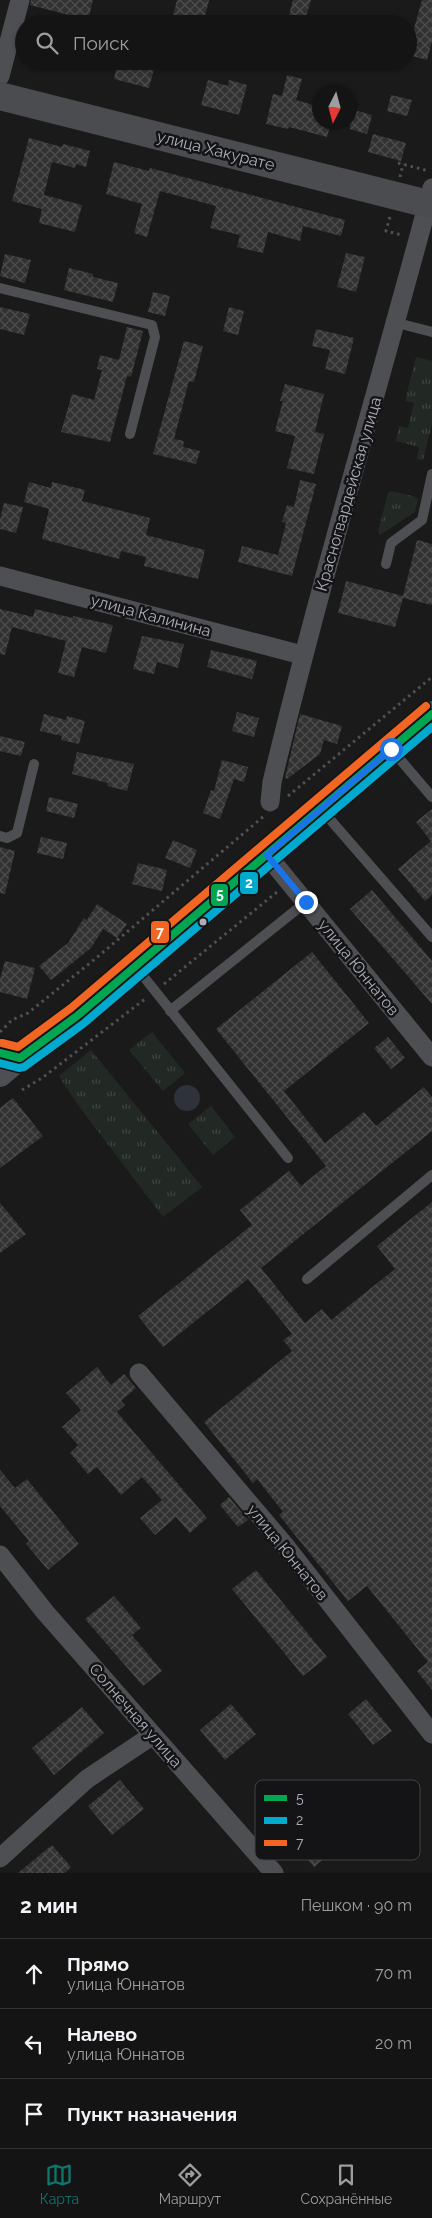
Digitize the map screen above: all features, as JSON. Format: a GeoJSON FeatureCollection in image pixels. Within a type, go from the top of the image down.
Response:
{"type":"FeatureCollection","features":[{"type":"Feature","properties":{"kind":"main road","name":"улица Хакурате"},"geometry":{"type":"LineString","coordinates":[[0,96],[431,198]]}},
{"type":"Feature","properties":{"kind":"main road"},"geometry":{"type":"LineString","coordinates":[[10,1056],[77,1016],[432,714]]}},
{"type":"Feature","properties":{"kind":"street"},"geometry":{"type":"LineString","coordinates":[[16,15],[20,0]]}},
{"type":"Feature","properties":{"kind":"street"},"geometry":{"type":"LineString","coordinates":[[0,76],[15,19]]}},
{"type":"Feature","properties":{"kind":"street","name":"Красногвардейская улица"},"geometry":{"type":"LineString","coordinates":[[273,805],[272,782],[302,654],[431,198]]}},
{"type":"Feature","properties":{"kind":"street","name":"улица Калинина"},"geometry":{"type":"LineString","coordinates":[[0,576],[302,654]]}},
{"type":"Feature","properties":{"kind":"street","name":"улица Юннатов"},"geometry":{"type":"LineString","coordinates":[[267,855],[432,1057]]}},
{"type":"Feature","properties":{"kind":"street"},"geometry":{"type":"LineString","coordinates":[[0,1075],[10,1056]]}},
{"type":"Feature","properties":{"kind":"street","name":"улица Юннатов"},"geometry":{"type":"LineString","coordinates":[[139,1373],[287,1548],[432,1734]]}},
{"type":"Feature","properties":{"kind":"street","name":"Солнечная улица"},"geometry":{"type":"LineString","coordinates":[[0,1555],[45,1612],[255,1851]]}},
{"type":"Feature","properties":{"kind":"street"},"geometry":{"type":"LineString","coordinates":[[0,1858],[87,1779],[153,1735]]}},
{"type":"Feature","properties":{"kind":"street","name":"Солнечная улица"},"geometry":{"type":"LineString","coordinates":[[263,1860],[274,1873]]}},
{"type":"Feature","properties":{"kind":"lane"},"geometry":{"type":"LineString","coordinates":[[0,288],[152,326],[155,337],[130,434]]}},
{"type":"Feature","properties":{"kind":"lane"},"geometry":{"type":"LineString","coordinates":[[397,323],[432,332]]}},
{"type":"Feature","properties":{"kind":"lane"},"geometry":{"type":"LineString","coordinates":[[386,564],[391,543],[422,520],[432,474]]}},
{"type":"Feature","properties":{"kind":"lane"},"geometry":{"type":"LineString","coordinates":[[391,749],[432,797]]}},
{"type":"Feature","properties":{"kind":"lane"},"geometry":{"type":"LineString","coordinates":[[0,836],[8,838],[17,833],[34,764]]}},
{"type":"Feature","properties":{"kind":"lane"},"geometry":{"type":"LineString","coordinates":[[321,809],[432,937]]}},
{"type":"Feature","properties":{"kind":"lane"},"geometry":{"type":"LineString","coordinates":[[170,1011],[306,902]]}},
{"type":"Feature","properties":{"kind":"lane"},"geometry":{"type":"LineString","coordinates":[[135,966],[288,1158]]}},
{"type":"Feature","properties":{"kind":"lane"},"geometry":{"type":"LineString","coordinates":[[307,1279],[432,1175]]}},
{"type":"Feature","properties":{"kind":"path"},"geometry":{"type":"LineString","coordinates":[[398,163],[432,172]]}},
{"type":"Feature","properties":{"kind":"path"},"geometry":{"type":"LineString","coordinates":[[0,1032],[12,1020],[28,1013],[95,959],[273,805],[432,677]]}},
{"type":"Feature","properties":{"kind":"green space"},"geometry":{"type":"Polygon","coordinates":[[[416,357],[432,361],[432,424],[423,460],[417,459],[419,447],[396,441],[399,426],[408,428],[414,403],[405,401],[416,357]]]}},
{"type":"Feature","properties":{"kind":"green space"},"geometry":{"type":"Polygon","coordinates":[[[390,491],[413,496],[418,499],[415,512],[380,535],[378,532],[390,491]]]}},
{"type":"Feature","properties":{"kind":"green space"},"geometry":{"type":"Polygon","coordinates":[[[152,1032],[185,1073],[163,1091],[129,1050],[152,1032]]]}},
{"type":"Feature","properties":{"kind":"green space"},"geometry":{"type":"Polygon","coordinates":[[[91,1050],[202,1187],[163,1217],[78,1105],[59,1076],[91,1050]]]}},
{"type":"Feature","properties":{"kind":"green space"},"geometry":{"type":"Polygon","coordinates":[[[211,1106],[235,1137],[213,1155],[188,1124],[211,1106]]]}},
{"type":"Feature","properties":{"kind":"shaded area"},"geometry":{"type":"Polygon","coordinates":[[[187,1085],[196,1089],[200,1098],[196,1107],[187,1111],[178,1107],[174,1098],[178,1089],[187,1085]]]}},
{"type":"Feature","properties":{"kind":"building"},"geometry":{"type":"Polygon","coordinates":[[[31,0],[93,0],[89,15],[69,15],[30,5],[31,0]]]}},
{"type":"Feature","properties":{"kind":"building"},"geometry":{"type":"Polygon","coordinates":[[[177,0],[209,0],[205,15],[173,15],[177,0]]]}},
{"type":"Feature","properties":{"kind":"building"},"geometry":{"type":"Polygon","coordinates":[[[293,0],[311,0],[306,15],[289,15],[293,0]]]}},
{"type":"Feature","properties":{"kind":"building"},"geometry":{"type":"Polygon","coordinates":[[[422,0],[432,0],[432,41],[427,60],[417,57],[417,18],[422,0]]]}},
{"type":"Feature","properties":{"kind":"building"},"geometry":{"type":"Polygon","coordinates":[[[116,70],[154,70],[149,88],[114,79],[116,70]]]}},
{"type":"Feature","properties":{"kind":"building"},"geometry":{"type":"Polygon","coordinates":[[[287,75],[302,79],[296,100],[312,105],[312,130],[329,130],[327,137],[289,127],[288,129],[266,124],[273,94],[282,96],[287,75]]]}},
{"type":"Feature","properties":{"kind":"building"},"geometry":{"type":"Polygon","coordinates":[[[208,80],[228,86],[229,80],[247,85],[239,115],[201,105],[208,80]]]}},
{"type":"Feature","properties":{"kind":"building"},"geometry":{"type":"Polygon","coordinates":[[[391,95],[412,100],[407,116],[387,111],[391,95]]]}},
{"type":"Feature","properties":{"kind":"building"},"geometry":{"type":"Polygon","coordinates":[[[357,111],[372,115],[367,134],[353,130],[357,130],[357,111]]]}},
{"type":"Feature","properties":{"kind":"building"},"geometry":{"type":"Polygon","coordinates":[[[373,134],[406,143],[401,161],[368,152],[373,134]]]}},
{"type":"Feature","properties":{"kind":"building"},"geometry":{"type":"Polygon","coordinates":[[[29,138],[62,147],[63,144],[90,151],[86,167],[76,164],[75,168],[52,162],[44,195],[82,205],[75,232],[39,223],[42,209],[12,201],[29,138]]]}},
{"type":"Feature","properties":{"kind":"building"},"geometry":{"type":"Polygon","coordinates":[[[114,162],[149,171],[150,168],[345,220],[341,236],[303,226],[300,241],[268,232],[263,253],[237,247],[240,235],[210,228],[216,206],[160,191],[147,237],[134,233],[142,204],[106,194],[114,162]]]}},
{"type":"Feature","properties":{"kind":"building"},"geometry":{"type":"Polygon","coordinates":[[[346,253],[365,257],[356,292],[337,287],[346,253]]]}},
{"type":"Feature","properties":{"kind":"building"},"geometry":{"type":"Polygon","coordinates":[[[5,254],[31,260],[25,283],[0,276],[5,254]]]}},
{"type":"Feature","properties":{"kind":"building"},"geometry":{"type":"Polygon","coordinates":[[[69,268],[93,274],[93,277],[118,283],[113,302],[64,290],[69,268]]]}},
{"type":"Feature","properties":{"kind":"building"},"geometry":{"type":"Polygon","coordinates":[[[153,292],[170,296],[165,316],[148,312],[153,292]]]}},
{"type":"Feature","properties":{"kind":"building"},"geometry":{"type":"Polygon","coordinates":[[[0,307],[30,314],[24,335],[0,329],[0,307]]]}},
{"type":"Feature","properties":{"kind":"building"},"geometry":{"type":"Polygon","coordinates":[[[229,307],[244,311],[238,335],[223,331],[229,307]]]}},
{"type":"Feature","properties":{"kind":"building"},"geometry":{"type":"Polygon","coordinates":[[[127,327],[143,331],[131,377],[127,376],[110,442],[61,432],[72,394],[94,400],[102,370],[97,369],[100,355],[119,360],[127,327]]]}},
{"type":"Feature","properties":{"kind":"building"},"geometry":{"type":"Polygon","coordinates":[[[316,329],[354,338],[345,374],[325,369],[330,350],[312,346],[316,329]]]}},
{"type":"Feature","properties":{"kind":"building"},"geometry":{"type":"Polygon","coordinates":[[[184,341],[203,346],[194,382],[189,381],[174,439],[184,441],[183,447],[200,451],[196,464],[153,454],[184,341]]]}},
{"type":"Feature","properties":{"kind":"building"},"geometry":{"type":"Polygon","coordinates":[[[285,384],[324,394],[315,432],[324,434],[314,474],[287,468],[295,436],[275,431],[283,401],[280,401],[285,384]]]}},
{"type":"Feature","properties":{"kind":"building"},"geometry":{"type":"Polygon","coordinates":[[[300,480],[316,484],[292,576],[238,562],[242,546],[278,555],[286,523],[282,522],[287,505],[294,507],[300,480]]]}},
{"type":"Feature","properties":{"kind":"building"},"geometry":{"type":"Polygon","coordinates":[[[29,482],[51,488],[52,482],[85,490],[82,501],[150,518],[146,535],[205,550],[198,579],[144,566],[146,557],[121,551],[119,559],[42,539],[49,509],[24,502],[29,482]]]}},
{"type":"Feature","properties":{"kind":"building"},"geometry":{"type":"Polygon","coordinates":[[[4,503],[23,507],[16,533],[0,529],[0,519],[4,503]]]}},
{"type":"Feature","properties":{"kind":"building"},"geometry":{"type":"Polygon","coordinates":[[[417,540],[432,544],[432,605],[403,598],[395,627],[338,613],[346,581],[403,596],[417,540]]]}},
{"type":"Feature","properties":{"kind":"building"},"geometry":{"type":"Polygon","coordinates":[[[0,609],[33,617],[35,609],[113,625],[106,653],[82,647],[74,677],[58,673],[66,641],[12,627],[5,655],[0,654],[0,609]]]}},
{"type":"Feature","properties":{"kind":"building"},"geometry":{"type":"Polygon","coordinates":[[[142,636],[184,644],[178,668],[157,662],[154,674],[133,669],[142,636]]]}},
{"type":"Feature","properties":{"kind":"building"},"geometry":{"type":"Polygon","coordinates":[[[211,650],[257,661],[252,679],[207,667],[211,650]]]}},
{"type":"Feature","properties":{"kind":"building"},"geometry":{"type":"Polygon","coordinates":[[[237,712],[259,718],[254,737],[232,731],[237,712]]]}},
{"type":"Feature","properties":{"kind":"building"},"geometry":{"type":"Polygon","coordinates":[[[44,714],[66,720],[67,716],[85,721],[79,744],[61,740],[62,736],[40,731],[44,714]]]}},
{"type":"Feature","properties":{"kind":"building"},"geometry":{"type":"Polygon","coordinates":[[[300,714],[342,726],[337,744],[324,740],[320,754],[287,779],[285,778],[300,714]]]}},
{"type":"Feature","properties":{"kind":"building"},"geometry":{"type":"Polygon","coordinates":[[[0,736],[25,742],[21,756],[0,751],[0,736]]]}},
{"type":"Feature","properties":{"kind":"building"},"geometry":{"type":"Polygon","coordinates":[[[77,752],[134,764],[127,791],[107,786],[108,783],[72,774],[77,752]]]}},
{"type":"Feature","properties":{"kind":"building"},"geometry":{"type":"Polygon","coordinates":[[[222,760],[248,767],[244,782],[234,779],[220,819],[203,813],[211,790],[214,791],[222,760]]]}},
{"type":"Feature","properties":{"kind":"building"},"geometry":{"type":"Polygon","coordinates":[[[49,797],[78,804],[74,818],[46,811],[49,797]]]}},
{"type":"Feature","properties":{"kind":"building"},"geometry":{"type":"Polygon","coordinates":[[[432,809],[432,895],[425,901],[398,869],[431,841],[416,822],[432,809]]]}},
{"type":"Feature","properties":{"kind":"building"},"geometry":{"type":"Polygon","coordinates":[[[41,837],[67,843],[63,859],[37,853],[41,837]]]}},
{"type":"Feature","properties":{"kind":"building"},"geometry":{"type":"Polygon","coordinates":[[[173,840],[197,850],[190,868],[165,858],[173,840]]]}},
{"type":"Feature","properties":{"kind":"building"},"geometry":{"type":"Polygon","coordinates":[[[0,847],[15,851],[5,894],[0,893],[0,847]]]}},
{"type":"Feature","properties":{"kind":"building"},"geometry":{"type":"Polygon","coordinates":[[[138,863],[167,870],[162,891],[132,884],[138,863]]]}},
{"type":"Feature","properties":{"kind":"building"},"geometry":{"type":"Polygon","coordinates":[[[372,890],[432,961],[432,1004],[350,909],[372,890]]]}},
{"type":"Feature","properties":{"kind":"building"},"geometry":{"type":"Polygon","coordinates":[[[97,904],[127,924],[117,938],[103,929],[91,948],[51,980],[39,966],[68,943],[84,918],[87,920],[97,904]]]}},
{"type":"Feature","properties":{"kind":"building"},"geometry":{"type":"Polygon","coordinates":[[[312,952],[369,1023],[284,1091],[325,1143],[364,1112],[376,1126],[424,1087],[432,1097],[432,1131],[261,1268],[305,1323],[322,1309],[331,1320],[395,1269],[377,1246],[432,1202],[432,1690],[417,1671],[428,1662],[367,1586],[348,1601],[279,1515],[283,1512],[257,1479],[253,1483],[204,1422],[292,1351],[283,1340],[292,1334],[248,1279],[163,1347],[138,1316],[252,1225],[240,1210],[289,1171],[301,1186],[326,1166],[216,1029],[312,952]]]}},
{"type":"Feature","properties":{"kind":"building"},"geometry":{"type":"Polygon","coordinates":[[[5,961],[35,968],[27,999],[0,992],[0,979],[5,961]]]}},
{"type":"Feature","properties":{"kind":"building"},"geometry":{"type":"Polygon","coordinates":[[[388,1037],[405,1058],[391,1069],[374,1048],[388,1037]]]}},
{"type":"Feature","properties":{"kind":"building"},"geometry":{"type":"Polygon","coordinates":[[[13,1098],[43,1136],[0,1168],[0,1108],[13,1098]]]}},
{"type":"Feature","properties":{"kind":"building"},"geometry":{"type":"Polygon","coordinates":[[[0,1203],[26,1234],[0,1253],[0,1203]]]}},
{"type":"Feature","properties":{"kind":"building"},"geometry":{"type":"Polygon","coordinates":[[[97,1367],[111,1385],[124,1374],[136,1388],[121,1401],[125,1405],[117,1412],[207,1518],[190,1533],[176,1517],[155,1535],[140,1518],[162,1500],[142,1477],[121,1495],[97,1467],[88,1474],[70,1453],[78,1445],[62,1427],[81,1410],[66,1393],[97,1367]]]}},
{"type":"Feature","properties":{"kind":"building"},"geometry":{"type":"Polygon","coordinates":[[[0,1470],[15,1488],[27,1479],[79,1544],[48,1570],[26,1544],[29,1541],[0,1506],[0,1470]]]}},
{"type":"Feature","properties":{"kind":"building"},"geometry":{"type":"Polygon","coordinates":[[[229,1497],[248,1520],[238,1527],[220,1505],[229,1497]]]}},
{"type":"Feature","properties":{"kind":"building"},"geometry":{"type":"Polygon","coordinates":[[[256,1570],[327,1657],[303,1676],[232,1589],[256,1570]]]}},
{"type":"Feature","properties":{"kind":"building"},"geometry":{"type":"Polygon","coordinates":[[[114,1596],[141,1628],[132,1635],[162,1671],[143,1686],[85,1619],[114,1596]]]}},
{"type":"Feature","properties":{"kind":"building"},"geometry":{"type":"Polygon","coordinates":[[[366,1699],[392,1731],[373,1745],[348,1714],[366,1699]]]}},
{"type":"Feature","properties":{"kind":"building"},"geometry":{"type":"Polygon","coordinates":[[[231,1704],[256,1734],[225,1760],[200,1730],[231,1704]]]}},
{"type":"Feature","properties":{"kind":"building"},"geometry":{"type":"Polygon","coordinates":[[[82,1707],[104,1733],[54,1775],[32,1748],[82,1707]]]}},
{"type":"Feature","properties":{"kind":"building"},"geometry":{"type":"Polygon","coordinates":[[[120,1780],[144,1809],[112,1835],[88,1806],[120,1780]]]}},
{"type":"Feature","properties":{"kind":"building"},"geometry":{"type":"Polygon","coordinates":[[[52,1845],[71,1867],[65,1873],[18,1873],[52,1845]]]}},
{"type":"Feature","properties":{"kind":"building"},"geometry":{"type":"Polygon","coordinates":[[[308,1860],[322,1860],[314,1867],[308,1860]]]}},
{"type":"Feature","properties":{"kind":"transit line","name":"7"},"geometry":{"type":"LineString","coordinates":[[2,1043],[18,1047],[71,1008],[426,706]]}},
{"type":"Feature","properties":{"kind":"transit line","name":"5"},"geometry":{"type":"LineString","coordinates":[[0,1053],[20,1058],[77,1016],[432,714]]}},
{"type":"Feature","properties":{"kind":"transit line","name":"2"},"geometry":{"type":"LineString","coordinates":[[0,1063],[19,1068],[24,1067],[83,1024],[432,727]]}},
{"type":"Feature","properties":{"kind":"route"},"geometry":{"type":"LineString","coordinates":[[306,902],[267,855],[391,749]]}}]}
